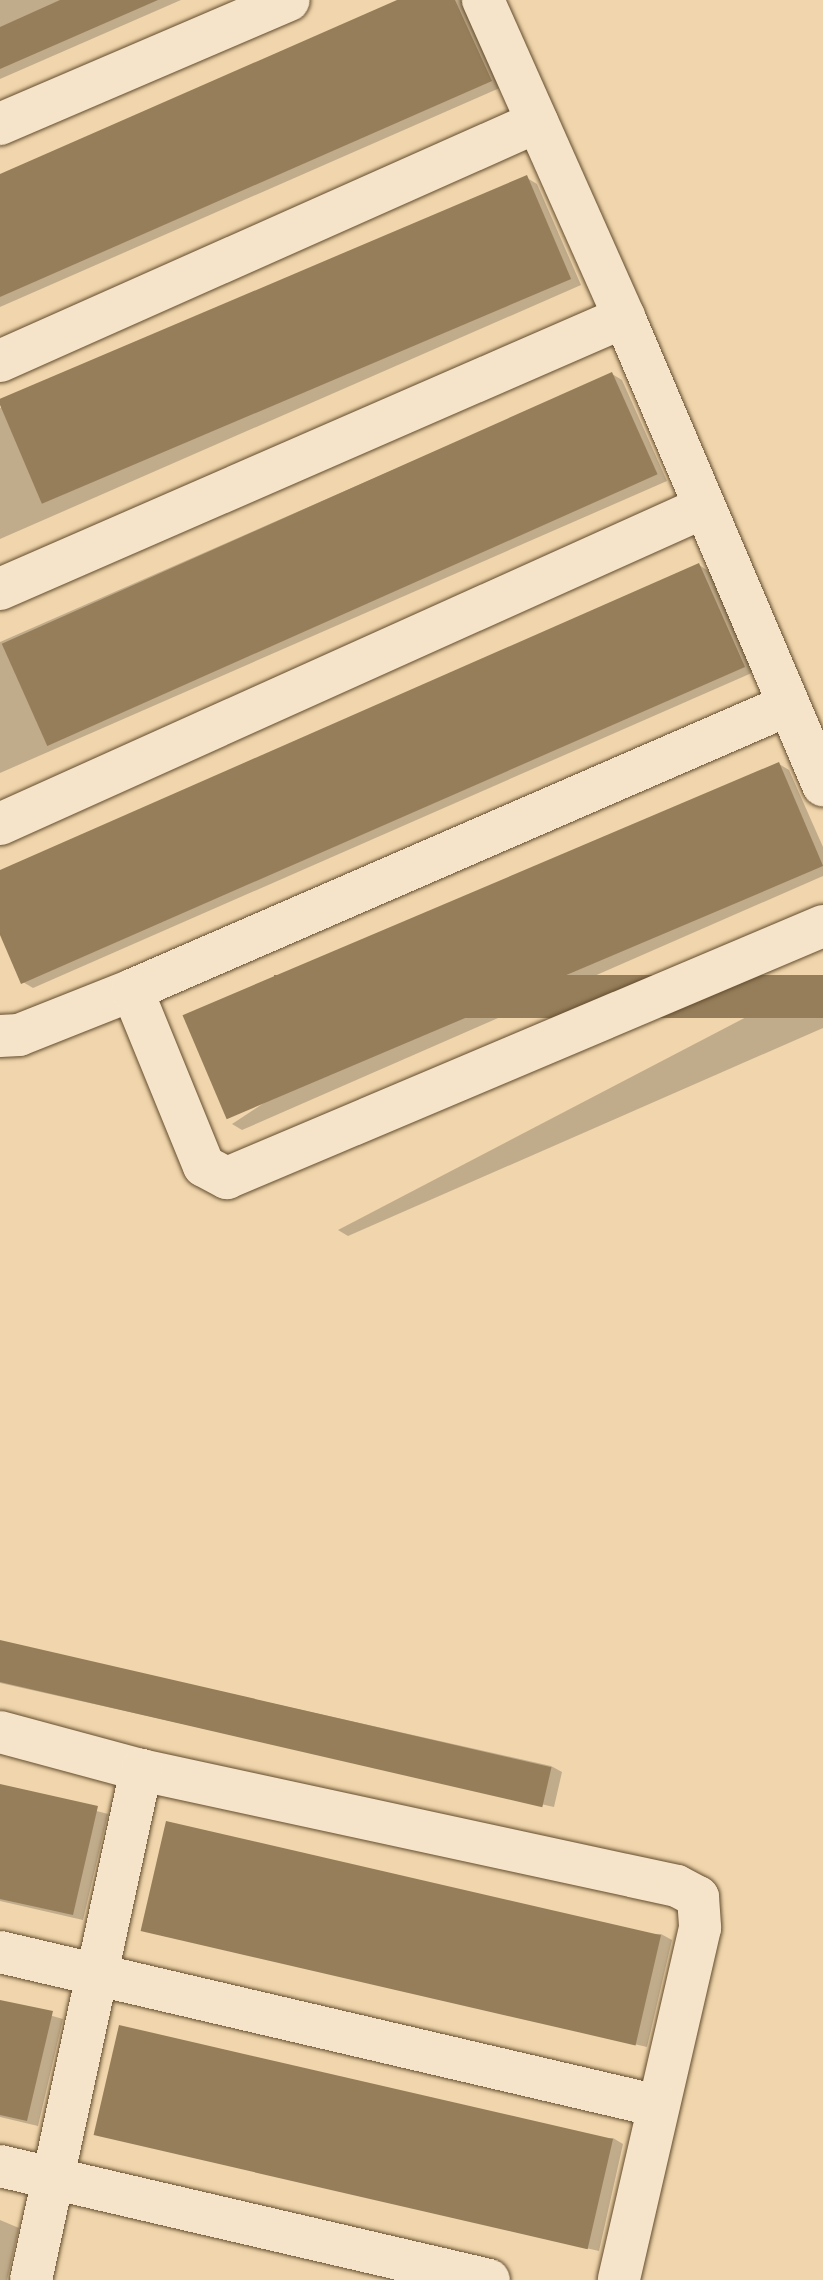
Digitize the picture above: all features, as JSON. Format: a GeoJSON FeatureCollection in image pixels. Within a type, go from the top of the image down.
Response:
{"type":"FeatureCollection","features":[{"type":"Feature","properties":{"kind":"street"},"geometry":{"type":"LineString","coordinates":[[0,124],[289,0]]}},
{"type":"Feature","properties":{"kind":"street"},"geometry":{"type":"LineString","coordinates":[[483,0],[624,317],[702,508],[823,785]]}},
{"type":"Feature","properties":{"kind":"street"},"geometry":{"type":"LineString","coordinates":[[0,361],[537,122]]}},
{"type":"Feature","properties":{"kind":"street"},"geometry":{"type":"LineString","coordinates":[[0,589],[624,317]]}},
{"type":"Feature","properties":{"kind":"street"},"geometry":{"type":"LineString","coordinates":[[0,824],[702,508]]}},
{"type":"Feature","properties":{"kind":"street"},"geometry":{"type":"LineString","coordinates":[[0,1036],[19,1035],[132,990],[788,705]]}},
{"type":"Feature","properties":{"kind":"street"},"geometry":{"type":"LineString","coordinates":[[132,990],[204,1166],[227,1178],[823,926]]}},
{"type":"Feature","properties":{"kind":"street"},"geometry":{"type":"LineString","coordinates":[[0,1732],[141,1770],[689,1890],[698,1897],[700,1928],[619,2280]]}},
{"type":"Feature","properties":{"kind":"street"},"geometry":{"type":"LineString","coordinates":[[31,2280],[141,1770]]}},
{"type":"Feature","properties":{"kind":"street"},"geometry":{"type":"LineString","coordinates":[[0,1952],[658,2106]]}},
{"type":"Feature","properties":{"kind":"street"},"geometry":{"type":"LineString","coordinates":[[0,2166],[489,2280]]}},
{"type":"Feature","properties":{"kind":"building"},"geometry":{"type":"Polygon","coordinates":[[[60,0],[158,0],[0,69],[0,27],[60,0]]]}},
{"type":"Feature","properties":{"kind":"building"},"geometry":{"type":"Polygon","coordinates":[[[397,0],[455,0],[492,81],[0,297],[0,174],[397,0]]]}},
{"type":"Feature","properties":{"kind":"building"},"geometry":{"type":"Polygon","coordinates":[[[527,175],[571,279],[42,504],[0,399],[527,175]]]}},
{"type":"Feature","properties":{"kind":"building"},"geometry":{"type":"Polygon","coordinates":[[[612,372],[658,474],[47,746],[2,644],[612,372]]]}},
{"type":"Feature","properties":{"kind":"building"},"geometry":{"type":"Polygon","coordinates":[[[699,563],[745,667],[21,984],[0,935],[0,870],[699,563]]]}},
{"type":"Feature","properties":{"kind":"building"},"geometry":{"type":"Polygon","coordinates":[[[779,762],[823,866],[227,1119],[183,1015],[779,762]]]}},
{"type":"Feature","properties":{"kind":"building"},"geometry":{"type":"Polygon","coordinates":[[[274,975],[823,975],[823,1018],[274,1018],[274,975]]]}},
{"type":"Feature","properties":{"kind":"building"},"geometry":{"type":"Polygon","coordinates":[[[0,1640],[551,1767],[542,1807],[0,1682],[0,1640]]]}},
{"type":"Feature","properties":{"kind":"building"},"geometry":{"type":"Polygon","coordinates":[[[0,1784],[98,1806],[73,1915],[0,1899],[0,1784]]]}},
{"type":"Feature","properties":{"kind":"building"},"geometry":{"type":"Polygon","coordinates":[[[166,1821],[661,1935],[636,2045],[141,1931],[166,1821]]]}},
{"type":"Feature","properties":{"kind":"building"},"geometry":{"type":"Polygon","coordinates":[[[0,2000],[53,2011],[27,2121],[0,2115],[0,2000]]]}},
{"type":"Feature","properties":{"kind":"building"},"geometry":{"type":"Polygon","coordinates":[[[119,2025],[613,2139],[588,2249],[94,2135],[119,2025]]]}}]}
